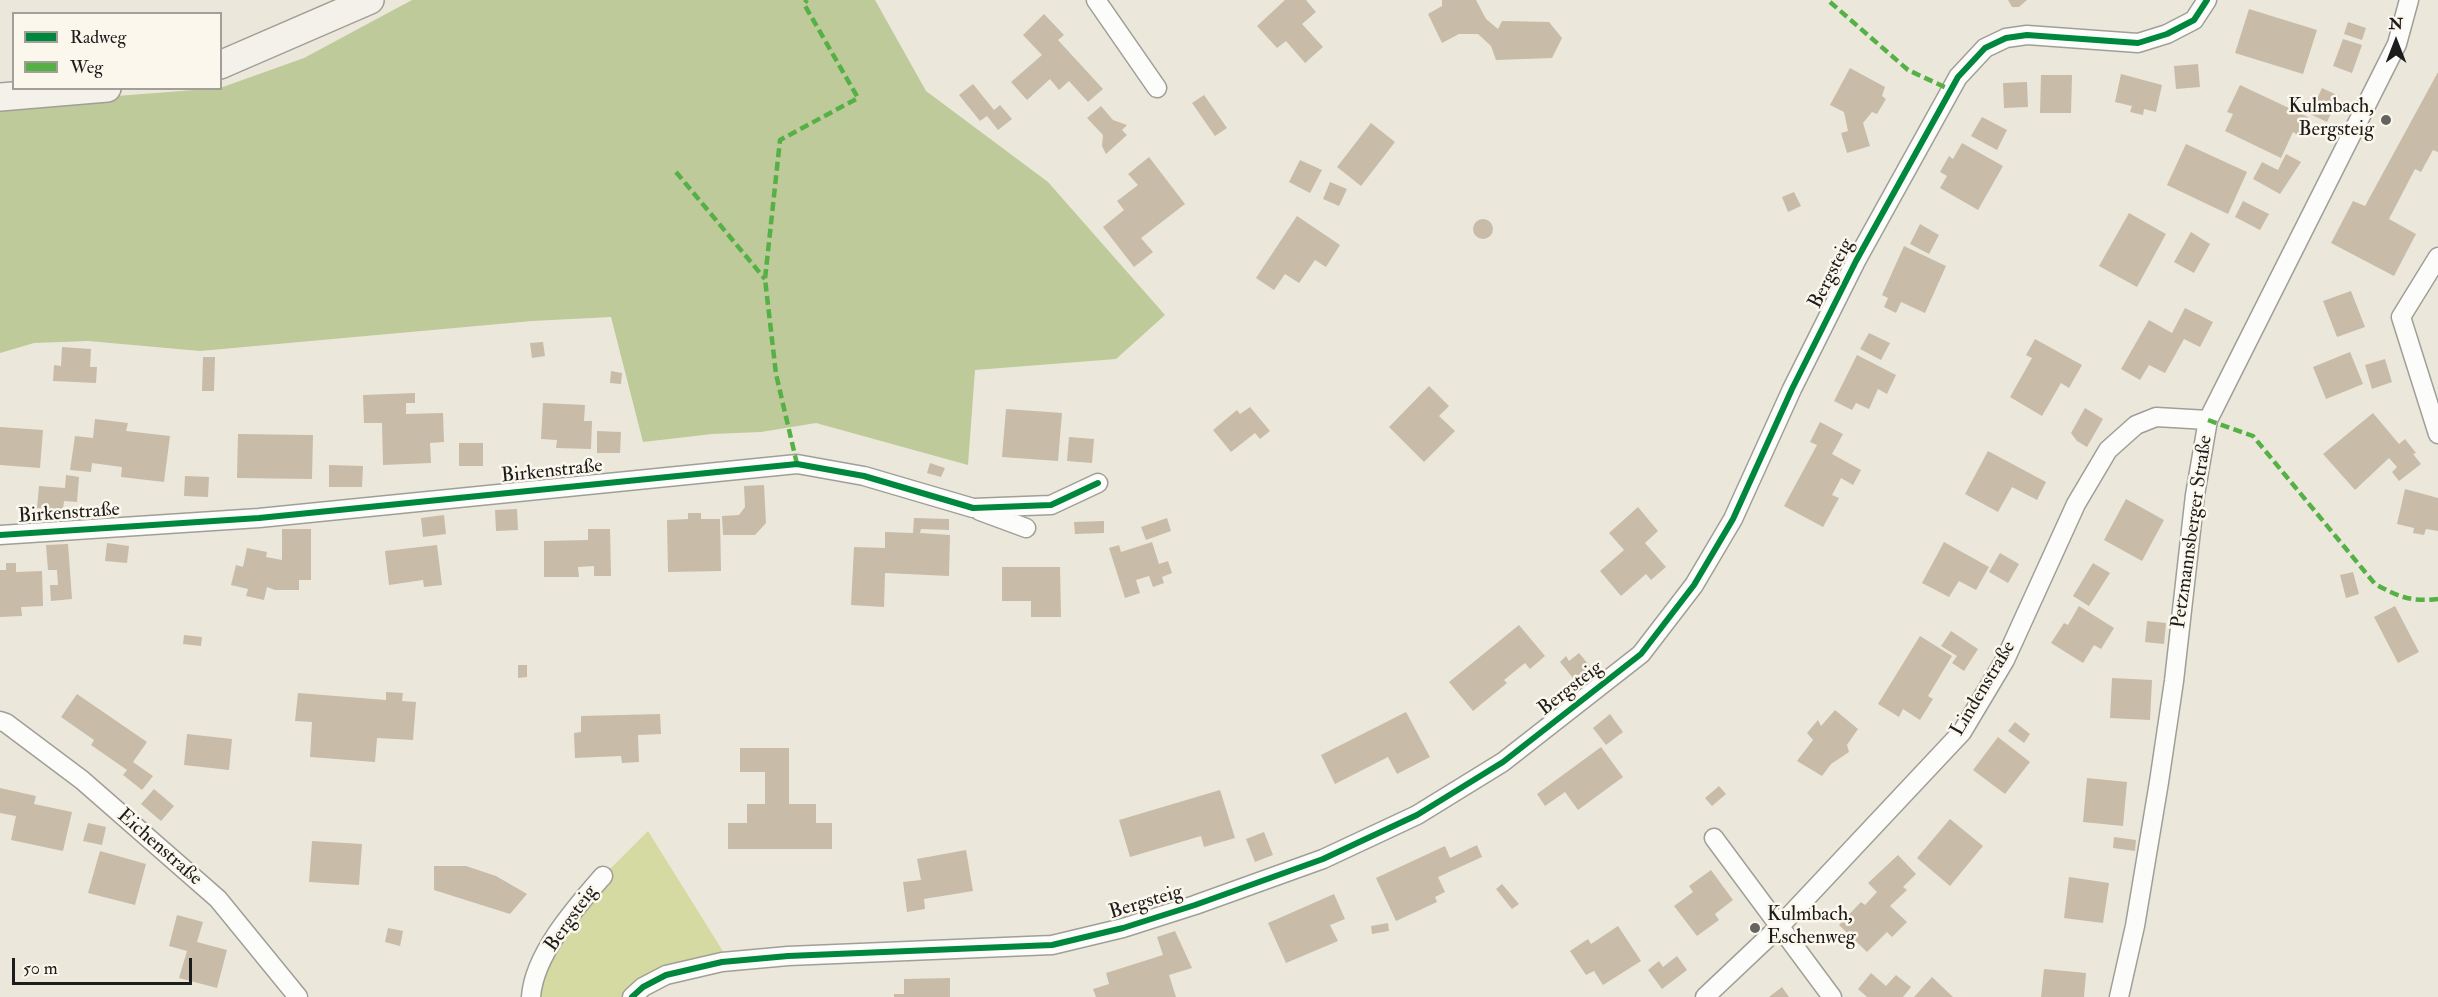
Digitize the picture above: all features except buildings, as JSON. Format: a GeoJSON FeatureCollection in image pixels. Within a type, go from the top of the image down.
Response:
{"type":"FeatureCollection","features":[{"type":"Feature","properties":{"kind":"street"},"geometry":{"type":"LineString","coordinates":[[222,64],[370,0]]}},
{"type":"Feature","properties":{"kind":"street"},"geometry":{"type":"LineString","coordinates":[[1096,0],[1157,88]]}},
{"type":"Feature","properties":{"kind":"street","name":"Bergsteig"},"geometry":{"type":"LineString","coordinates":[[632,997],[643,987],[666,975],[722,962],[800,955],[1053,945],[1124,928],[1323,859],[1417,815],[1503,762],[1641,654],[1694,585],[1733,519],[1792,389],[1856,261],[1958,77],[1985,48],[2006,38],[2027,35],[2138,43],[2167,34],[2194,20],[2207,0]]}},
{"type":"Feature","properties":{"kind":"street","name":"Petzmannsberger Straße"},"geometry":{"type":"LineString","coordinates":[[2119,997],[2135,926],[2159,782],[2174,681],[2195,495],[2208,420],[2397,44],[2409,0]]}},
{"type":"Feature","properties":{"kind":"street"},"geometry":{"type":"LineString","coordinates":[[0,97],[83,90]]}},
{"type":"Feature","properties":{"kind":"street"},"geometry":{"type":"LineString","coordinates":[[2438,257],[2401,317],[2438,434]]}},
{"type":"Feature","properties":{"kind":"street","name":"Lindenstraße"},"geometry":{"type":"LineString","coordinates":[[1705,997],[1778,927],[1962,732],[2005,660],[2076,504],[2108,450],[2136,425],[2156,417],[2208,420]]}},
{"type":"Feature","properties":{"kind":"street","name":"Birkenstraße"},"geometry":{"type":"LineString","coordinates":[[0,535],[259,518],[797,464],[864,476],[973,508],[1026,528]]}},
{"type":"Feature","properties":{"kind":"street","name":"Birkenstraße"},"geometry":{"type":"LineString","coordinates":[[973,508],[1052,505],[1098,483]]}},
{"type":"Feature","properties":{"kind":"street","name":"Eichenstraße"},"geometry":{"type":"LineString","coordinates":[[0,721],[6,723],[82,780],[218,899],[298,997]]}},
{"type":"Feature","properties":{"kind":"street"},"geometry":{"type":"LineString","coordinates":[[1714,838],[1832,997]]}},
{"type":"Feature","properties":{"kind":"street","name":"Bergsteig"},"geometry":{"type":"LineString","coordinates":[[531,997],[544,956],[567,919],[603,876]]}},
{"type":"Feature","properties":{"kind":"green space"},"geometry":{"type":"Polygon","coordinates":[[[412,0],[875,0],[926,91],[1048,182],[1165,315],[1116,359],[975,370],[968,465],[816,423],[761,432],[712,434],[643,442],[611,317],[532,321],[200,351],[88,341],[34,343],[0,353],[0,105],[194,90],[222,90],[222,87],[304,58],[412,0]]]}},
{"type":"Feature","properties":{"kind":"green space"},"geometry":{"type":"Polygon","coordinates":[[[648,831],[729,961],[632,997],[536,997],[545,956],[603,876],[648,831]]]}},
{"type":"Feature","properties":{"kind":"marked path"},"geometry":{"type":"LineString","coordinates":[[797,464],[776,374],[765,279],[780,140],[858,98],[804,4],[807,0]]}},
{"type":"Feature","properties":{"kind":"marked path"},"geometry":{"type":"LineString","coordinates":[[1830,2],[1908,70],[1951,90]]}},
{"type":"Feature","properties":{"kind":"marked path"},"geometry":{"type":"LineString","coordinates":[[676,172],[765,279]]}},
{"type":"Feature","properties":{"kind":"marked path"},"geometry":{"type":"LineString","coordinates":[[2208,420],[2253,436],[2375,584],[2405,598],[2438,599]]}},
{"type":"Feature","properties":{"kind":"cycle path"},"geometry":{"type":"LineString","coordinates":[[632,997],[643,987],[666,975],[722,962],[788,956],[1052,945],[1123,928],[1323,859],[1417,815],[1503,762],[1641,654],[1694,585],[1733,519],[1792,389],[1856,261],[1958,77],[1985,48],[2006,38],[2027,35],[2138,43],[2167,34],[2194,20],[2207,0]]}},
{"type":"Feature","properties":{"kind":"cycle path"},"geometry":{"type":"LineString","coordinates":[[0,535],[259,518],[797,464],[864,476],[973,508],[1051,505],[1098,483]]}},
{"type":"Feature","properties":{"kind":"place","name":"Kulmbach, Bergsteig"},"geometry":{"type":"Point","coordinates":[2386,120]}},
{"type":"Feature","properties":{"kind":"place","name":"Kulmbach, Eschenweg"},"geometry":{"type":"Point","coordinates":[1755,928]}}]}
